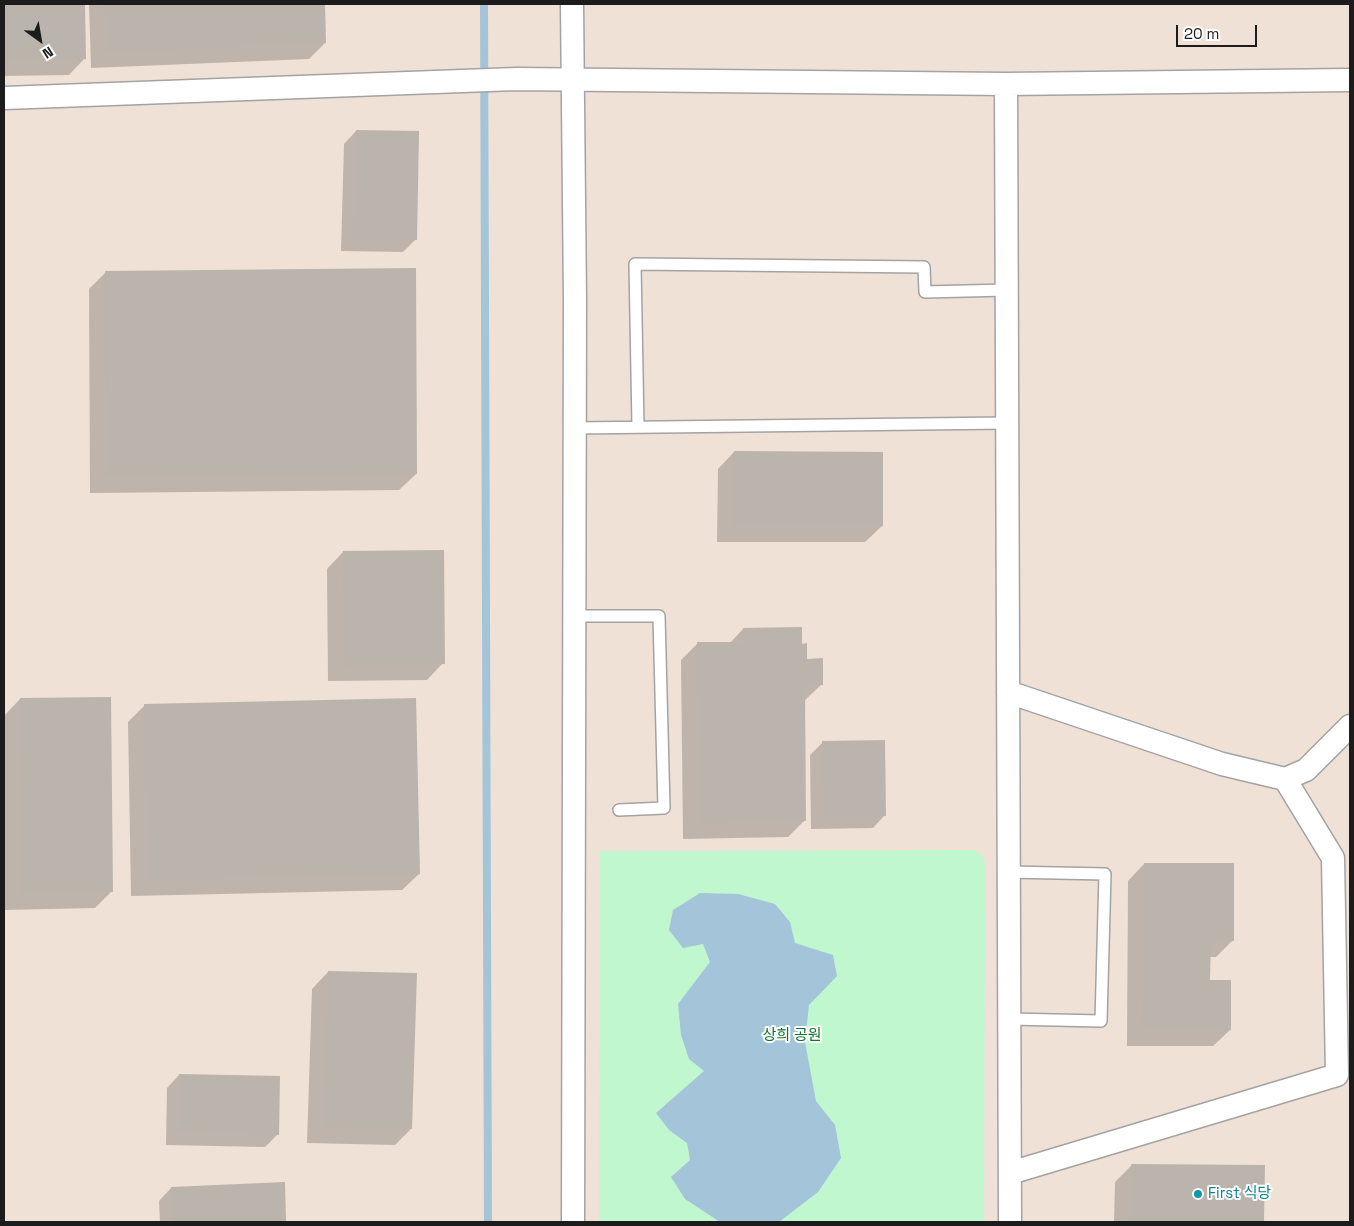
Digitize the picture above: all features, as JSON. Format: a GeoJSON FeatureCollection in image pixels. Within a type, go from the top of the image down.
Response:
{"type":"FeatureCollection","features":[{"type":"Feature","properties":{"kind":"street"},"geometry":{"type":"LineString","coordinates":[[572,4],[574,1222]]}},
{"type":"Feature","properties":{"kind":"street"},"geometry":{"type":"LineString","coordinates":[[4,98],[516,79],[1006,84],[1350,80]]}},
{"type":"Feature","properties":{"kind":"street"},"geometry":{"type":"LineString","coordinates":[[1006,84],[1010,1222]]}},
{"type":"Feature","properties":{"kind":"street"},"geometry":{"type":"LineString","coordinates":[[1008,692],[1222,764],[1285,779],[1306,770],[1350,726]]}},
{"type":"Feature","properties":{"kind":"street"},"geometry":{"type":"LineString","coordinates":[[1010,1173],[1337,1075],[1333,858],[1285,779]]}},
{"type":"Feature","properties":{"kind":"lane"},"geometry":{"type":"LineString","coordinates":[[638,427],[635,264],[924,267],[925,292],[1006,290]]}},
{"type":"Feature","properties":{"kind":"lane"},"geometry":{"type":"LineString","coordinates":[[574,428],[1007,423]]}},
{"type":"Feature","properties":{"kind":"lane"},"geometry":{"type":"LineString","coordinates":[[573,616],[659,616],[664,808],[619,810]]}},
{"type":"Feature","properties":{"kind":"lane"},"geometry":{"type":"LineString","coordinates":[[1009,872],[1105,874],[1101,1021],[1009,1019]]}},
{"type":"Feature","properties":{"kind":"shaded area"},"geometry":{"type":"Polygon","coordinates":[[[4,4],[1350,4],[1350,1222],[4,1222],[4,4]]]}},
{"type":"Feature","properties":{"kind":"green space","name":"상희 공원"},"geometry":{"type":"Polygon","coordinates":[[[972,850],[981,853],[985,862],[984,1222],[599,1222],[600,851],[972,850]]]}},
{"type":"Feature","properties":{"kind":"water"},"geometry":{"type":"Polygon","coordinates":[[[700,893],[738,894],[775,904],[790,922],[795,943],[833,955],[837,976],[809,1005],[805,1042],[816,1101],[835,1125],[841,1158],[818,1192],[779,1222],[720,1222],[685,1199],[671,1177],[690,1160],[687,1143],[669,1130],[656,1113],[704,1071],[689,1059],[681,1035],[678,1004],[710,962],[703,944],[683,948],[669,930],[673,910],[700,893]]]}},
{"type":"Feature","properties":{"kind":"building"},"geometry":{"type":"Polygon","coordinates":[[[4,4],[85,4],[86,59],[4,61],[4,4]]]}},
{"type":"Feature","properties":{"kind":"building"},"geometry":{"type":"Polygon","coordinates":[[[105,4],[325,4],[326,43],[107,52],[105,4]]]}},
{"type":"Feature","properties":{"kind":"building"},"geometry":{"type":"Polygon","coordinates":[[[356,130],[419,131],[417,240],[353,239],[356,130]]]}},
{"type":"Feature","properties":{"kind":"building"},"geometry":{"type":"Polygon","coordinates":[[[416,268],[417,474],[106,477],[105,271],[416,268]]]}},
{"type":"Feature","properties":{"kind":"building"},"geometry":{"type":"Polygon","coordinates":[[[734,451],[883,452],[883,526],[733,526],[734,451]]]}},
{"type":"Feature","properties":{"kind":"building"},"geometry":{"type":"Polygon","coordinates":[[[444,550],[445,664],[344,665],[343,551],[444,550]]]}},
{"type":"Feature","properties":{"kind":"building"},"geometry":{"type":"Polygon","coordinates":[[[802,627],[802,644],[807,643],[807,659],[823,658],[823,685],[805,685],[806,821],[699,823],[697,642],[743,642],[743,628],[802,627]]]}},
{"type":"Feature","properties":{"kind":"building"},"geometry":{"type":"Polygon","coordinates":[[[111,697],[113,892],[21,894],[20,698],[111,697]]]}},
{"type":"Feature","properties":{"kind":"building"},"geometry":{"type":"Polygon","coordinates":[[[416,698],[420,874],[147,880],[144,704],[416,698]]]}},
{"type":"Feature","properties":{"kind":"building"},"geometry":{"type":"Polygon","coordinates":[[[885,740],[886,816],[823,817],[822,741],[885,740]]]}},
{"type":"Feature","properties":{"kind":"building"},"geometry":{"type":"Polygon","coordinates":[[[1144,863],[1234,863],[1234,941],[1211,941],[1210,980],[1231,980],[1231,1030],[1143,1030],[1144,863]]]}},
{"type":"Feature","properties":{"kind":"building"},"geometry":{"type":"Polygon","coordinates":[[[328,971],[417,973],[412,1129],[323,1127],[328,971]]]}},
{"type":"Feature","properties":{"kind":"building"},"geometry":{"type":"Polygon","coordinates":[[[179,1074],[280,1076],[279,1135],[178,1133],[179,1074]]]}},
{"type":"Feature","properties":{"kind":"building","name":"First 식당"},"geometry":{"type":"Polygon","coordinates":[[[1131,1164],[1265,1165],[1264,1222],[1130,1222],[1131,1164]]]}},
{"type":"Feature","properties":{"kind":"building"},"geometry":{"type":"Polygon","coordinates":[[[285,1182],[286,1222],[172,1222],[171,1187],[285,1182]]]}},
{"type":"Feature","properties":{"kind":"waterway"},"geometry":{"type":"LineString","coordinates":[[484,4],[488,1222]]}},
{"type":"Feature","properties":{"kind":"place","name":"First 식당"},"geometry":{"type":"Point","coordinates":[1198,1194]}}]}
